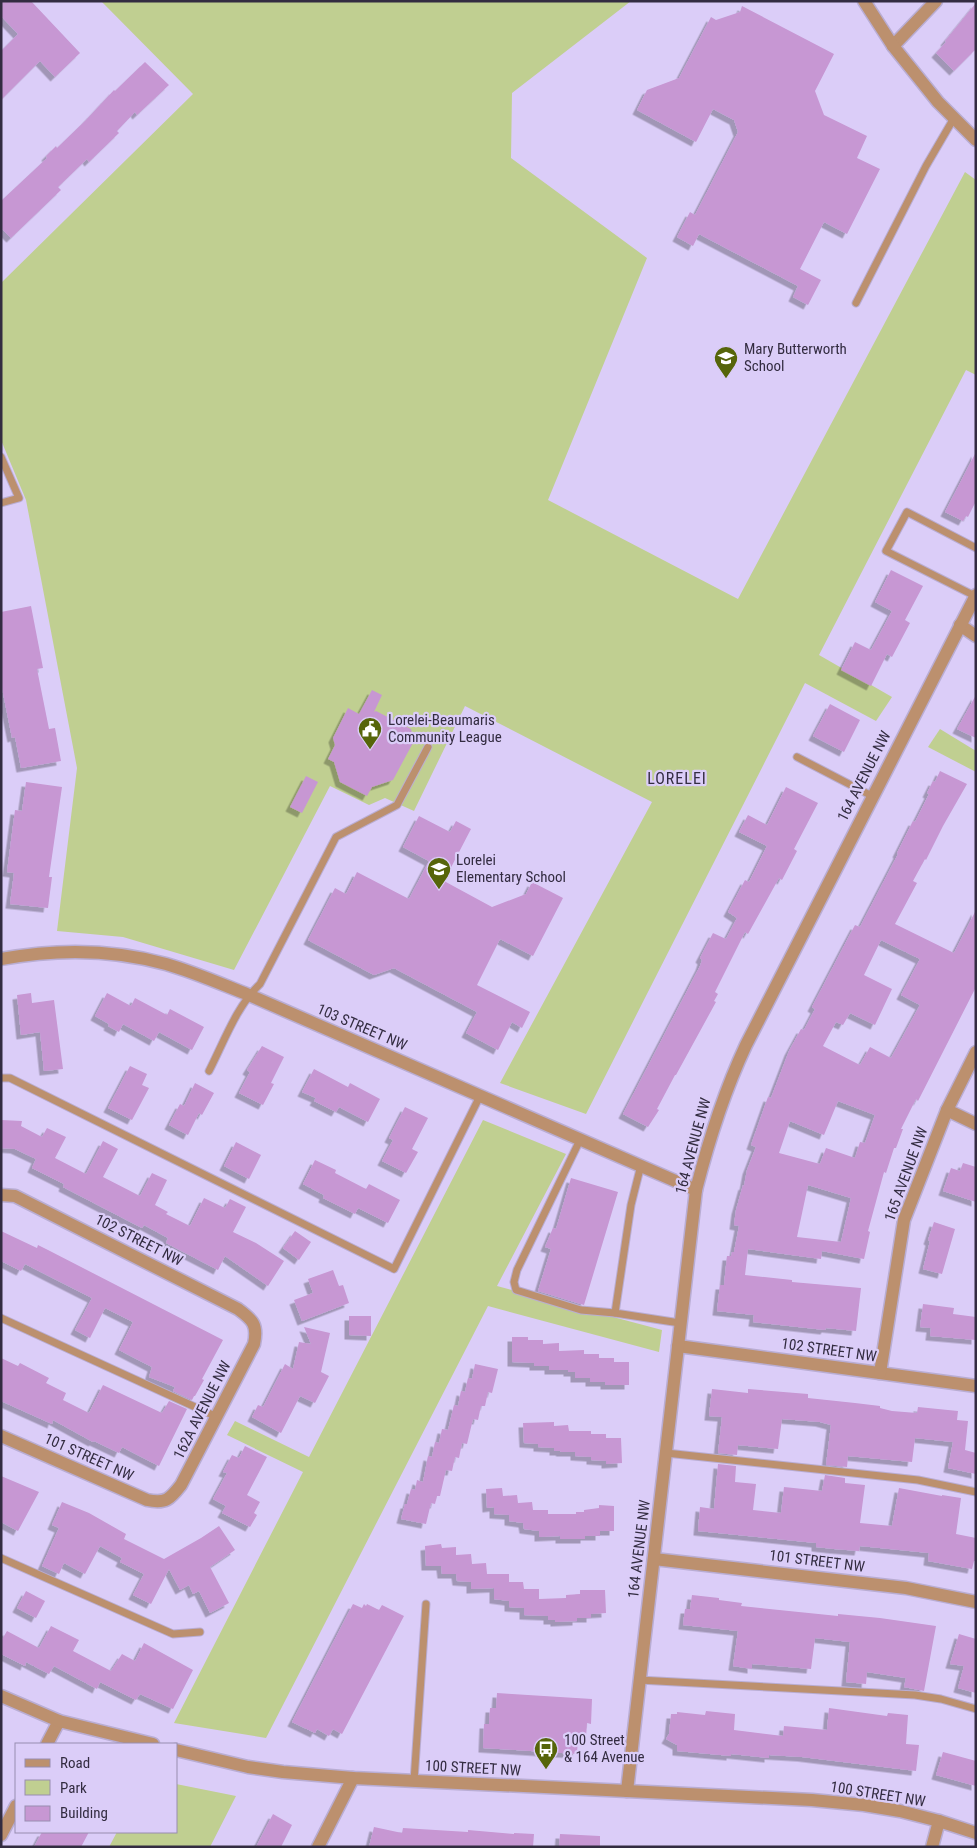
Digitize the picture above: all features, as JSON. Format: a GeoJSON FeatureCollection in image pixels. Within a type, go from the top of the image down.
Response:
{"type":"FeatureCollection","features":[{"type":"Feature","properties":{"kind":"street"},"geometry":{"type":"LineString","coordinates":[[864,1],[893,46],[938,102],[976,140]]}},
{"type":"Feature","properties":{"kind":"street"},"geometry":{"type":"LineString","coordinates":[[893,46],[936,1]]}},
{"type":"Feature","properties":{"kind":"street","name":"164 AVENUE NW"},"geometry":{"type":"LineString","coordinates":[[628,1790],[696,1190],[708,1143],[730,1078],[975,596]]}},
{"type":"Feature","properties":{"kind":"street"},"geometry":{"type":"LineString","coordinates":[[960,625],[976,636]]}},
{"type":"Feature","properties":{"kind":"street","name":"103 STREET NW"},"geometry":{"type":"LineString","coordinates":[[1,958],[68,950],[142,958],[186,970],[249,995],[696,1190]]}},
{"type":"Feature","properties":{"kind":"street","name":"165 AVENUE NW"},"geometry":{"type":"LineString","coordinates":[[880,1374],[904,1220],[947,1110],[976,1052]]}},
{"type":"Feature","properties":{"kind":"street"},"geometry":{"type":"LineString","coordinates":[[947,1110],[976,1124]]}},
{"type":"Feature","properties":{"kind":"street","name":"102 STREET NW"},"geometry":{"type":"LineString","coordinates":[[1,1195],[15,1196],[238,1309],[248,1316],[255,1326]]}},
{"type":"Feature","properties":{"kind":"street","name":"162A AVENUE NW"},"geometry":{"type":"LineString","coordinates":[[164,1501],[172,1497],[181,1485],[217,1416],[254,1344],[255,1326]]}},
{"type":"Feature","properties":{"kind":"street","name":"102 STREET NW"},"geometry":{"type":"LineString","coordinates":[[678,1346],[976,1386]]}},
{"type":"Feature","properties":{"kind":"street","name":"101 STREET NW"},"geometry":{"type":"LineString","coordinates":[[1,1436],[147,1500],[164,1501]]}},
{"type":"Feature","properties":{"kind":"street","name":"101 STREET NW"},"geometry":{"type":"LineString","coordinates":[[654,1559],[906,1588],[976,1602]]}},
{"type":"Feature","properties":{"kind":"street"},"geometry":{"type":"LineString","coordinates":[[1,1696],[59,1721],[149,1743]]}},
{"type":"Feature","properties":{"kind":"street"},"geometry":{"type":"LineString","coordinates":[[48,1743],[59,1721]]}},
{"type":"Feature","properties":{"kind":"street","name":"100 STREET NW"},"geometry":{"type":"LineString","coordinates":[[178,1750],[283,1772],[353,1778],[628,1790],[864,1805],[940,1820],[976,1833]]}},
{"type":"Feature","properties":{"kind":"street"},"geometry":{"type":"LineString","coordinates":[[318,1847],[353,1778]]}},
{"type":"Feature","properties":{"kind":"street"},"geometry":{"type":"LineString","coordinates":[[1,1835],[15,1808]]}},
{"type":"Feature","properties":{"kind":"street"},"geometry":{"type":"LineString","coordinates":[[932,1847],[940,1820]]}},
{"type":"Feature","properties":{"kind":"lane"},"geometry":{"type":"LineString","coordinates":[[856,302],[926,166],[954,118]]}},
{"type":"Feature","properties":{"kind":"lane"},"geometry":{"type":"LineString","coordinates":[[1,456],[19,498],[1,503]]}},
{"type":"Feature","properties":{"kind":"lane"},"geometry":{"type":"LineString","coordinates":[[975,596],[886,550],[907,512],[976,548]]}},
{"type":"Feature","properties":{"kind":"lane"},"geometry":{"type":"LineString","coordinates":[[209,1071],[249,995],[260,984],[336,837],[397,806],[428,747]]}},
{"type":"Feature","properties":{"kind":"lane"},"geometry":{"type":"LineString","coordinates":[[797,757],[872,796]]}},
{"type":"Feature","properties":{"kind":"lane"},"geometry":{"type":"LineString","coordinates":[[1,1078],[10,1078],[394,1269],[480,1096]]}},
{"type":"Feature","properties":{"kind":"lane"},"geometry":{"type":"LineString","coordinates":[[580,1140],[517,1270],[514,1282],[516,1290],[581,1310],[680,1323]]}},
{"type":"Feature","properties":{"kind":"lane"},"geometry":{"type":"LineString","coordinates":[[615,1313],[631,1205],[640,1165]]}},
{"type":"Feature","properties":{"kind":"lane"},"geometry":{"type":"LineString","coordinates":[[1,1318],[217,1416]]}},
{"type":"Feature","properties":{"kind":"lane"},"geometry":{"type":"LineString","coordinates":[[666,1453],[918,1480],[976,1492]]}},
{"type":"Feature","properties":{"kind":"lane"},"geometry":{"type":"LineString","coordinates":[[1,1558],[173,1634],[200,1632]]}},
{"type":"Feature","properties":{"kind":"lane"},"geometry":{"type":"LineString","coordinates":[[414,1781],[426,1604]]}},
{"type":"Feature","properties":{"kind":"lane"},"geometry":{"type":"LineString","coordinates":[[639,1680],[914,1695],[941,1699],[976,1709]]}},
{"type":"Feature","properties":{"kind":"green space"},"geometry":{"type":"Polygon","coordinates":[[[101,1],[631,1],[512,93],[511,158],[647,258],[548,500],[738,599],[965,172],[976,180],[976,375],[966,370],[819,655],[892,697],[876,721],[805,683],[586,1114],[500,1083],[652,802],[465,706],[414,811],[385,798],[369,805],[330,786],[234,970],[123,937],[57,931],[77,768],[26,500],[1,440],[1,283],[193,94],[101,1]]]}},
{"type":"Feature","properties":{"kind":"green space"},"geometry":{"type":"Polygon","coordinates":[[[940,729],[976,751],[976,772],[928,747],[940,729]]]}},
{"type":"Feature","properties":{"kind":"green space"},"geometry":{"type":"Polygon","coordinates":[[[483,1120],[566,1154],[497,1286],[662,1330],[659,1352],[488,1306],[266,1738],[174,1723],[303,1472],[227,1435],[235,1421],[309,1457],[483,1120]]]}},
{"type":"Feature","properties":{"kind":"green space"},"geometry":{"type":"Polygon","coordinates":[[[178,1784],[236,1796],[210,1847],[109,1847],[116,1833],[178,1833],[178,1784]]]}},
{"type":"Feature","properties":{"kind":"building"},"geometry":{"type":"Polygon","coordinates":[[[1,1],[31,1],[80,53],[55,77],[40,61],[1,100],[1,51],[18,34],[1,16],[1,1]]]}},
{"type":"Feature","properties":{"kind":"building"},"geometry":{"type":"Polygon","coordinates":[[[976,3],[976,49],[954,71],[936,53],[976,3]]]}},
{"type":"Feature","properties":{"kind":"building"},"geometry":{"type":"Polygon","coordinates":[[[742,6],[834,54],[815,91],[824,115],[867,136],[857,158],[880,169],[847,234],[824,222],[800,269],[821,280],[808,305],[793,297],[798,286],[699,234],[693,246],[677,237],[690,212],[695,215],[738,132],[734,120],[713,109],[696,142],[637,110],[647,90],[679,78],[711,17],[716,20],[740,12],[742,6]]]}},
{"type":"Feature","properties":{"kind":"building"},"geometry":{"type":"Polygon","coordinates":[[[145,62],[169,85],[137,115],[135,112],[117,131],[119,133],[89,162],[87,159],[58,187],[61,190],[11,238],[1,228],[1,201],[145,62]]]}},
{"type":"Feature","properties":{"kind":"building"},"geometry":{"type":"Polygon","coordinates":[[[976,452],[976,501],[968,517],[966,516],[963,521],[945,512],[976,452]]]}},
{"type":"Feature","properties":{"kind":"building"},"geometry":{"type":"Polygon","coordinates":[[[891,570],[923,586],[905,620],[910,623],[892,657],[887,654],[871,686],[841,670],[855,642],[871,650],[892,611],[875,602],[891,570]]]}},
{"type":"Feature","properties":{"kind":"building"},"geometry":{"type":"Polygon","coordinates":[[[31,606],[43,668],[37,669],[49,729],[55,728],[61,761],[21,768],[15,737],[12,738],[1,683],[1,612],[31,606]]]}},
{"type":"Feature","properties":{"kind":"building","name":"Lorelei-Beaumaris Community League"},"geometry":{"type":"Polygon","coordinates":[[[372,690],[382,695],[374,712],[376,711],[411,729],[414,741],[393,780],[372,787],[367,796],[340,782],[334,762],[328,759],[335,745],[333,738],[348,708],[359,714],[372,690]]]}},
{"type":"Feature","properties":{"kind":"building"},"geometry":{"type":"Polygon","coordinates":[[[976,695],[976,738],[957,729],[976,695]]]}},
{"type":"Feature","properties":{"kind":"building"},"geometry":{"type":"Polygon","coordinates":[[[830,704],[860,720],[844,752],[813,736],[830,704]]]}},
{"type":"Feature","properties":{"kind":"building"},"geometry":{"type":"Polygon","coordinates":[[[940,771],[967,784],[913,881],[917,883],[895,924],[954,953],[976,910],[976,987],[918,1101],[916,1099],[901,1129],[903,1129],[896,1148],[894,1148],[886,1173],[884,1172],[868,1231],[870,1232],[864,1259],[822,1251],[821,1259],[748,1249],[745,1275],[792,1280],[792,1282],[861,1288],[856,1331],[826,1328],[825,1330],[753,1322],[754,1315],[717,1311],[720,1285],[724,1285],[727,1256],[731,1256],[732,1252],[734,1252],[739,1226],[734,1225],[736,1210],[747,1170],[756,1147],[751,1145],[768,1097],[771,1098],[789,1051],[801,1029],[804,1030],[815,1009],[812,1007],[855,925],[860,927],[913,821],[915,822],[929,794],[927,793],[933,781],[935,782],[940,771]],[[881,940],[864,975],[892,989],[875,1025],[850,1013],[843,1025],[836,1022],[823,1046],[860,1065],[870,1047],[891,1058],[920,1005],[901,995],[920,959],[881,940]],[[838,1101],[824,1135],[790,1121],[779,1153],[820,1164],[826,1148],[855,1158],[860,1142],[865,1143],[875,1115],[838,1101]],[[808,1185],[797,1237],[841,1242],[851,1198],[808,1185]]]}},
{"type":"Feature","properties":{"kind":"building"},"geometry":{"type":"Polygon","coordinates":[[[306,776],[318,782],[302,813],[290,807],[306,776]]]}},
{"type":"Feature","properties":{"kind":"building"},"geometry":{"type":"Polygon","coordinates":[[[26,782],[62,787],[49,877],[52,877],[48,908],[10,904],[14,873],[7,872],[15,810],[22,811],[26,782]]]}},
{"type":"Feature","properties":{"kind":"building"},"geometry":{"type":"Polygon","coordinates":[[[786,787],[818,803],[794,849],[797,851],[782,880],[779,878],[748,934],[745,932],[715,992],[718,994],[714,1001],[716,1002],[657,1109],[659,1110],[648,1127],[623,1114],[700,966],[702,960],[700,958],[713,933],[726,939],[737,918],[728,912],[745,880],[749,882],[767,846],[739,832],[748,815],[767,825],[786,787]]]}},
{"type":"Feature","properties":{"kind":"building","name":"Lorelei Elementary School"},"geometry":{"type":"Polygon","coordinates":[[[419,816],[450,832],[456,821],[471,829],[444,881],[492,907],[526,894],[532,882],[563,898],[533,956],[500,939],[477,985],[530,1012],[522,1028],[512,1022],[498,1050],[466,1033],[477,1012],[394,968],[374,975],[308,940],[335,888],[346,894],[357,872],[409,899],[429,861],[403,847],[419,816]]]}},
{"type":"Feature","properties":{"kind":"building"},"geometry":{"type":"Polygon","coordinates":[[[31,993],[32,1003],[54,1000],[63,1069],[44,1071],[40,1032],[21,1035],[17,995],[31,993]]]}},
{"type":"Feature","properties":{"kind":"building"},"geometry":{"type":"Polygon","coordinates":[[[107,993],[131,1006],[135,998],[167,1015],[170,1009],[204,1027],[192,1050],[159,1032],[154,1041],[123,1024],[119,1032],[95,1016],[107,993]]]}},
{"type":"Feature","properties":{"kind":"building"},"geometry":{"type":"Polygon","coordinates":[[[262,1046],[284,1057],[271,1083],[274,1084],[263,1105],[239,1093],[250,1072],[247,1070],[262,1046]]]}},
{"type":"Feature","properties":{"kind":"building"},"geometry":{"type":"Polygon","coordinates":[[[130,1066],[147,1074],[142,1085],[149,1088],[132,1120],[108,1108],[130,1066]]]}},
{"type":"Feature","properties":{"kind":"building"},"geometry":{"type":"Polygon","coordinates":[[[314,1069],[348,1087],[350,1083],[380,1099],[368,1122],[339,1107],[336,1112],[314,1101],[316,1098],[302,1092],[314,1069]]]}},
{"type":"Feature","properties":{"kind":"building"},"geometry":{"type":"Polygon","coordinates":[[[195,1083],[214,1093],[202,1115],[199,1113],[188,1135],[169,1125],[180,1104],[184,1106],[195,1083]]]}},
{"type":"Feature","properties":{"kind":"building"},"geometry":{"type":"Polygon","coordinates":[[[405,1107],[428,1118],[412,1149],[418,1152],[406,1173],[382,1161],[393,1140],[389,1138],[405,1107]]]}},
{"type":"Feature","properties":{"kind":"building"},"geometry":{"type":"Polygon","coordinates":[[[1,1120],[22,1121],[21,1126],[42,1137],[47,1128],[66,1137],[55,1158],[86,1174],[103,1141],[118,1149],[103,1177],[140,1196],[152,1173],[167,1180],[155,1205],[168,1212],[166,1214],[190,1226],[204,1198],[225,1208],[230,1199],[246,1207],[233,1232],[256,1243],[284,1261],[268,1286],[225,1256],[218,1270],[166,1243],[168,1238],[144,1225],[142,1228],[63,1187],[64,1184],[32,1168],[36,1159],[15,1149],[1,1148],[1,1120]]]}},
{"type":"Feature","properties":{"kind":"building"},"geometry":{"type":"Polygon","coordinates":[[[236,1142],[261,1155],[249,1179],[224,1166],[236,1142]]]}},
{"type":"Feature","properties":{"kind":"building"},"geometry":{"type":"Polygon","coordinates":[[[315,1160],[336,1170],[335,1173],[366,1189],[369,1184],[400,1200],[388,1223],[358,1208],[355,1214],[323,1198],[324,1195],[303,1184],[315,1160]]]}},
{"type":"Feature","properties":{"kind":"building"},"geometry":{"type":"Polygon","coordinates":[[[963,1163],[976,1167],[976,1202],[943,1191],[951,1168],[960,1171],[963,1163]]]}},
{"type":"Feature","properties":{"kind":"building"},"geometry":{"type":"Polygon","coordinates":[[[571,1178],[618,1192],[584,1305],[538,1291],[551,1249],[545,1247],[553,1228],[556,1229],[571,1178]]]}},
{"type":"Feature","properties":{"kind":"building"},"geometry":{"type":"Polygon","coordinates":[[[934,1222],[955,1229],[942,1274],[923,1269],[930,1241],[928,1240],[934,1222]]]}},
{"type":"Feature","properties":{"kind":"building"},"geometry":{"type":"Polygon","coordinates":[[[1,1231],[37,1248],[38,1245],[223,1340],[192,1400],[173,1391],[175,1387],[149,1377],[152,1367],[119,1350],[133,1322],[105,1308],[90,1338],[75,1330],[92,1298],[25,1264],[21,1271],[1,1261],[1,1231]]]}},
{"type":"Feature","properties":{"kind":"building"},"geometry":{"type":"Polygon","coordinates":[[[295,1231],[311,1242],[299,1260],[283,1248],[295,1231]]]}},
{"type":"Feature","properties":{"kind":"building"},"geometry":{"type":"Polygon","coordinates":[[[333,1270],[339,1286],[343,1285],[349,1303],[302,1321],[294,1300],[313,1293],[308,1279],[333,1270]]]}},
{"type":"Feature","properties":{"kind":"building"},"geometry":{"type":"Polygon","coordinates":[[[923,1304],[954,1308],[953,1314],[976,1317],[976,1340],[930,1336],[931,1328],[920,1327],[923,1304]]]}},
{"type":"Feature","properties":{"kind":"building"},"geometry":{"type":"Polygon","coordinates":[[[349,1316],[371,1316],[371,1336],[349,1335],[349,1316]]]}},
{"type":"Feature","properties":{"kind":"building"},"geometry":{"type":"Polygon","coordinates":[[[304,1327],[330,1333],[321,1372],[329,1376],[315,1403],[300,1396],[281,1433],[252,1417],[258,1405],[263,1407],[285,1364],[293,1369],[299,1342],[311,1344],[304,1327]]]}},
{"type":"Feature","properties":{"kind":"building"},"geometry":{"type":"Polygon","coordinates":[[[512,1337],[528,1337],[528,1340],[543,1340],[543,1344],[559,1343],[559,1351],[584,1350],[584,1354],[599,1354],[599,1358],[614,1358],[614,1362],[629,1362],[629,1385],[605,1385],[605,1382],[590,1382],[590,1378],[575,1378],[575,1372],[568,1372],[568,1370],[549,1370],[549,1366],[534,1366],[534,1363],[512,1362],[512,1337]]]}},
{"type":"Feature","properties":{"kind":"building"},"geometry":{"type":"Polygon","coordinates":[[[1,1358],[18,1366],[20,1363],[49,1378],[46,1383],[66,1393],[63,1400],[89,1413],[103,1385],[162,1413],[169,1401],[187,1409],[159,1466],[122,1447],[119,1453],[93,1442],[53,1420],[52,1424],[1,1401],[1,1358]]]}},
{"type":"Feature","properties":{"kind":"building"},"geometry":{"type":"Polygon","coordinates":[[[475,1364],[498,1369],[492,1393],[488,1392],[485,1406],[481,1406],[478,1420],[473,1419],[467,1444],[462,1443],[459,1458],[455,1457],[452,1471],[446,1470],[440,1496],[437,1496],[435,1504],[431,1503],[426,1524],[401,1519],[411,1489],[415,1490],[417,1480],[423,1482],[428,1456],[432,1457],[435,1442],[439,1443],[442,1429],[448,1430],[454,1405],[458,1406],[461,1391],[465,1392],[468,1378],[472,1379],[475,1364]]]}},
{"type":"Feature","properties":{"kind":"building"},"geometry":{"type":"Polygon","coordinates":[[[712,1389],[748,1393],[748,1389],[808,1394],[808,1398],[880,1406],[880,1408],[892,1411],[917,1413],[918,1407],[958,1411],[957,1420],[968,1421],[965,1450],[976,1453],[976,1474],[948,1468],[953,1442],[915,1438],[912,1462],[848,1456],[847,1467],[826,1465],[831,1425],[820,1422],[782,1419],[778,1449],[738,1445],[737,1455],[718,1453],[722,1417],[709,1416],[712,1389]]]}},
{"type":"Feature","properties":{"kind":"building"},"geometry":{"type":"Polygon","coordinates":[[[554,1422],[554,1426],[568,1425],[569,1431],[591,1431],[591,1434],[606,1434],[606,1438],[621,1438],[622,1463],[606,1464],[606,1461],[591,1460],[591,1457],[575,1456],[575,1452],[554,1451],[554,1448],[538,1447],[538,1444],[524,1443],[523,1423],[554,1422]]]}},
{"type":"Feature","properties":{"kind":"building"},"geometry":{"type":"Polygon","coordinates":[[[245,1446],[267,1457],[247,1495],[260,1502],[254,1513],[257,1515],[250,1527],[222,1513],[226,1506],[213,1499],[227,1473],[223,1472],[232,1455],[239,1458],[245,1446]]]}},
{"type":"Feature","properties":{"kind":"building"},"geometry":{"type":"Polygon","coordinates":[[[718,1464],[736,1466],[735,1482],[756,1484],[753,1510],[781,1513],[784,1487],[822,1491],[825,1475],[845,1478],[845,1483],[865,1485],[860,1523],[892,1526],[899,1488],[961,1498],[956,1534],[976,1538],[976,1561],[974,1561],[972,1569],[928,1561],[929,1553],[860,1546],[859,1551],[834,1549],[816,1547],[816,1543],[698,1531],[700,1507],[714,1509],[718,1464]]]}},
{"type":"Feature","properties":{"kind":"building"},"geometry":{"type":"Polygon","coordinates":[[[1,1476],[39,1492],[18,1531],[1,1522],[1,1476]]]}},
{"type":"Feature","properties":{"kind":"building"},"geometry":{"type":"Polygon","coordinates":[[[502,1488],[503,1496],[517,1495],[518,1503],[532,1502],[533,1510],[548,1510],[548,1514],[576,1514],[576,1512],[599,1508],[599,1505],[614,1506],[614,1531],[600,1531],[600,1536],[585,1536],[585,1539],[560,1539],[560,1536],[539,1537],[539,1531],[524,1529],[523,1523],[509,1521],[509,1515],[494,1514],[494,1507],[487,1508],[486,1489],[502,1488]]]}},
{"type":"Feature","properties":{"kind":"building"},"geometry":{"type":"Polygon","coordinates":[[[62,1502],[89,1513],[126,1534],[124,1539],[164,1559],[219,1526],[235,1550],[210,1567],[229,1603],[210,1613],[199,1591],[193,1594],[189,1585],[180,1590],[169,1569],[151,1604],[133,1595],[144,1574],[120,1562],[122,1558],[100,1546],[85,1574],[64,1563],[59,1574],[42,1566],[59,1528],[52,1525],[62,1502]]]}},
{"type":"Feature","properties":{"kind":"building"},"geometry":{"type":"Polygon","coordinates":[[[441,1544],[442,1548],[456,1547],[456,1555],[471,1554],[472,1564],[486,1563],[487,1574],[509,1574],[509,1582],[523,1582],[524,1589],[539,1589],[539,1599],[566,1598],[566,1595],[580,1594],[580,1590],[605,1590],[606,1613],[591,1614],[591,1618],[577,1618],[577,1621],[555,1622],[555,1620],[548,1620],[548,1616],[524,1615],[524,1608],[509,1607],[509,1601],[494,1599],[494,1588],[471,1589],[471,1582],[457,1581],[456,1574],[442,1574],[441,1566],[426,1566],[425,1546],[441,1544]]]}},
{"type":"Feature","properties":{"kind":"building"},"geometry":{"type":"Polygon","coordinates":[[[26,1591],[45,1601],[36,1618],[17,1608],[26,1591]]]}},
{"type":"Feature","properties":{"kind":"building"},"geometry":{"type":"Polygon","coordinates":[[[692,1595],[742,1603],[741,1606],[838,1616],[838,1614],[880,1618],[936,1626],[924,1691],[904,1687],[906,1678],[867,1672],[866,1684],[846,1682],[850,1642],[815,1638],[811,1669],[752,1664],[752,1669],[733,1666],[738,1631],[683,1625],[685,1609],[690,1609],[692,1595]]]}},
{"type":"Feature","properties":{"kind":"building"},"geometry":{"type":"Polygon","coordinates":[[[353,1604],[362,1608],[364,1604],[366,1606],[367,1604],[379,1610],[382,1605],[404,1616],[342,1734],[333,1729],[329,1736],[317,1729],[315,1733],[292,1722],[353,1604]]]}},
{"type":"Feature","properties":{"kind":"building"},"geometry":{"type":"Polygon","coordinates":[[[51,1626],[79,1640],[73,1651],[111,1671],[122,1654],[135,1661],[144,1643],[193,1670],[173,1709],[140,1694],[136,1700],[100,1682],[97,1689],[54,1666],[49,1674],[26,1662],[25,1666],[1,1654],[1,1641],[7,1631],[39,1648],[51,1626]]]}},
{"type":"Feature","properties":{"kind":"building"},"geometry":{"type":"Polygon","coordinates":[[[959,1634],[976,1639],[976,1693],[958,1688],[964,1666],[950,1664],[959,1634]]]}},
{"type":"Feature","properties":{"kind":"building"},"geometry":{"type":"Polygon","coordinates":[[[497,1693],[592,1699],[591,1724],[587,1723],[586,1737],[578,1736],[577,1754],[483,1748],[484,1724],[489,1724],[490,1708],[496,1708],[497,1693]]]}},
{"type":"Feature","properties":{"kind":"building"},"geometry":{"type":"Polygon","coordinates":[[[829,1708],[887,1716],[888,1713],[908,1715],[906,1744],[919,1745],[916,1771],[802,1757],[769,1755],[769,1758],[677,1751],[677,1745],[666,1739],[669,1734],[671,1714],[677,1714],[677,1712],[705,1715],[706,1711],[735,1714],[734,1730],[783,1736],[784,1726],[827,1730],[829,1708]]]}},
{"type":"Feature","properties":{"kind":"building"},"geometry":{"type":"Polygon","coordinates":[[[943,1752],[976,1761],[976,1786],[936,1775],[943,1752]]]}},
{"type":"Feature","properties":{"kind":"building"},"geometry":{"type":"Polygon","coordinates":[[[273,1814],[292,1825],[281,1847],[256,1847],[273,1814]]]}},
{"type":"Feature","properties":{"kind":"building"},"geometry":{"type":"Polygon","coordinates":[[[374,1827],[402,1833],[403,1828],[534,1834],[533,1847],[369,1847],[374,1827]]]}},
{"type":"Feature","properties":{"kind":"building"},"geometry":{"type":"Polygon","coordinates":[[[41,1833],[88,1833],[81,1847],[34,1847],[41,1833]]]}},
{"type":"Feature","properties":{"kind":"building"},"geometry":{"type":"Polygon","coordinates":[[[560,1834],[600,1836],[600,1847],[559,1847],[560,1834]]]}},
{"type":"Feature","properties":{"kind":"place","name":"Mary Butterworth School"},"geometry":{"type":"Point","coordinates":[726,379]}},
{"type":"Feature","properties":{"kind":"place","name":"Lorelei-Beaumaris Community League"},"geometry":{"type":"Point","coordinates":[370,750]}},
{"type":"Feature","properties":{"kind":"place","name":"Lorelei Elementary School"},"geometry":{"type":"Point","coordinates":[439,890]}},
{"type":"Feature","properties":{"kind":"place","name":"100 Street & 164 Avenue"},"geometry":{"type":"Point","coordinates":[546,1770]}},
{"type":"Feature","properties":{"kind":"district","name":"LORELEI"},"geometry":{"type":"Point","coordinates":[677,778]}}]}
